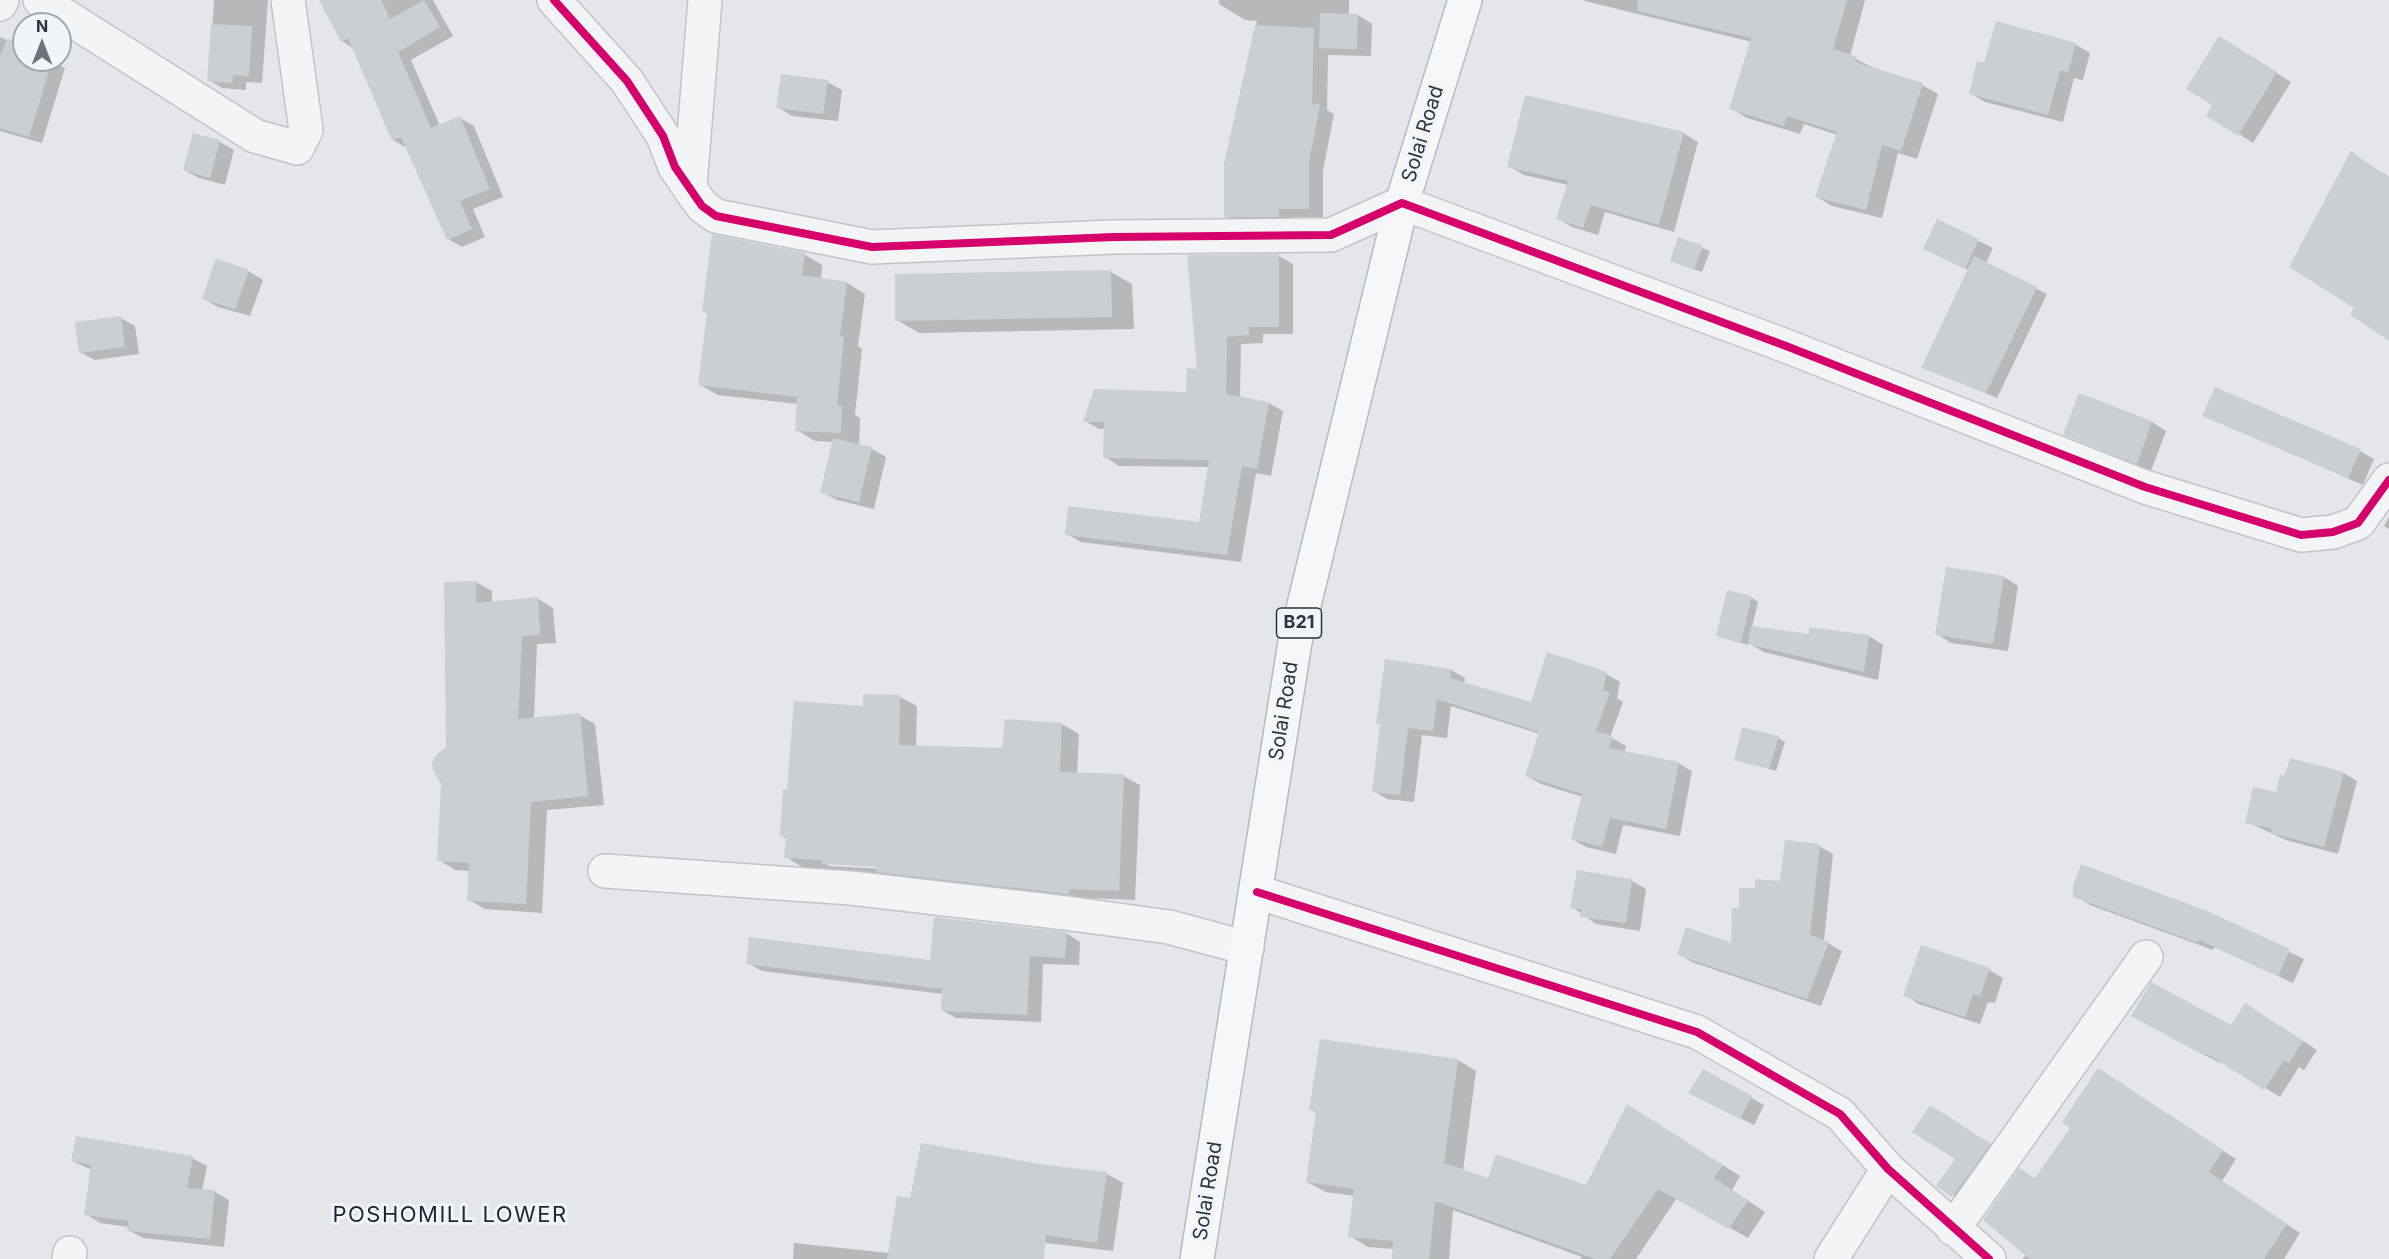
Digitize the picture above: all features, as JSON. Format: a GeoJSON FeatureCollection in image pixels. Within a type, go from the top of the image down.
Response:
{"type":"FeatureCollection","features":[{"type":"Feature","properties":{"kind":"highway","name":"Solai Road"},"geometry":{"type":"LineString","coordinates":[[1197,1259],[1295,642],[1402,203],[1465,0]]}},
{"type":"Feature","properties":{"kind":"street"},"geometry":{"type":"LineString","coordinates":[[40,0],[255,136],[297,148],[306,130],[288,0]]}},
{"type":"Feature","properties":{"kind":"street"},"geometry":{"type":"LineString","coordinates":[[554,0],[627,81],[663,136],[675,167],[690,185],[702,206],[716,216],[872,247],[1114,237],[1331,235],[1402,203],[1775,342],[2145,487],[2301,535],[2333,532],[2358,523],[2389,480]]}},
{"type":"Feature","properties":{"kind":"street"},"geometry":{"type":"LineString","coordinates":[[690,185],[705,0]]}},
{"type":"Feature","properties":{"kind":"street"},"geometry":{"type":"LineString","coordinates":[[605,871],[851,888],[1054,912],[1169,927],[1246,948]]}},
{"type":"Feature","properties":{"kind":"street"},"geometry":{"type":"LineString","coordinates":[[1257,892],[1697,1032],[1840,1114],[1888,1169],[1989,1259]]}},
{"type":"Feature","properties":{"kind":"street"},"geometry":{"type":"LineString","coordinates":[[1953,1229],[2146,957]]}},
{"type":"Feature","properties":{"kind":"street"},"geometry":{"type":"LineString","coordinates":[[1831,1259],[1888,1169]]}},
{"type":"Feature","properties":{"kind":"building"},"geometry":{"type":"Polygon","coordinates":[[[319,0],[381,0],[390,19],[424,0],[440,27],[398,52],[431,128],[460,116],[490,189],[460,201],[472,229],[447,240],[401,137],[392,141],[348,38],[341,42],[319,0]]]}},
{"type":"Feature","properties":{"kind":"building"},"geometry":{"type":"Polygon","coordinates":[[[1638,0],[1847,0],[1833,49],[1857,57],[1855,62],[1923,83],[1901,151],[1882,145],[1866,210],[1815,197],[1837,132],[1787,116],[1784,126],[1729,109],[1751,38],[1637,11],[1638,0]]]}},
{"type":"Feature","properties":{"kind":"building"},"geometry":{"type":"Polygon","coordinates":[[[1320,13],[1358,14],[1357,49],[1319,48],[1320,13]]]}},
{"type":"Feature","properties":{"kind":"building"},"geometry":{"type":"Polygon","coordinates":[[[1996,21],[2076,43],[2068,73],[2060,70],[2048,115],[1969,94],[1977,61],[1984,63],[1996,21]]]}},
{"type":"Feature","properties":{"kind":"building"},"geometry":{"type":"Polygon","coordinates":[[[211,24],[252,26],[249,76],[233,75],[232,83],[207,81],[211,24]]]}},
{"type":"Feature","properties":{"kind":"building"},"geometry":{"type":"Polygon","coordinates":[[[1255,25],[1314,28],[1312,104],[1320,104],[1309,162],[1309,209],[1279,209],[1279,217],[1224,217],[1224,164],[1255,25]]]}},
{"type":"Feature","properties":{"kind":"building"},"geometry":{"type":"Polygon","coordinates":[[[2219,36],[2277,72],[2238,136],[2206,116],[2212,105],[2186,89],[2219,36]]]}},
{"type":"Feature","properties":{"kind":"building"},"geometry":{"type":"Polygon","coordinates":[[[8,38],[12,40],[12,72],[48,72],[29,137],[0,128],[0,56],[8,38]]]}},
{"type":"Feature","properties":{"kind":"building"},"geometry":{"type":"Polygon","coordinates":[[[781,74],[828,80],[823,114],[776,108],[781,74]]]}},
{"type":"Feature","properties":{"kind":"building"},"geometry":{"type":"Polygon","coordinates":[[[1525,95],[1684,132],[1659,225],[1591,205],[1583,228],[1556,219],[1568,181],[1507,167],[1525,95]]]}},
{"type":"Feature","properties":{"kind":"building"},"geometry":{"type":"Polygon","coordinates":[[[193,133],[220,140],[210,178],[183,170],[193,133]]]}},
{"type":"Feature","properties":{"kind":"building"},"geometry":{"type":"Polygon","coordinates":[[[2351,151],[2389,178],[2389,341],[2350,315],[2354,308],[2289,267],[2351,151]]]}},
{"type":"Feature","properties":{"kind":"building"},"geometry":{"type":"Polygon","coordinates":[[[1937,219],[1979,239],[1965,269],[1923,249],[1937,219]]]}},
{"type":"Feature","properties":{"kind":"building"},"geometry":{"type":"Polygon","coordinates":[[[712,234],[805,253],[802,275],[847,282],[840,336],[844,337],[837,405],[842,406],[841,433],[795,431],[797,397],[698,385],[707,313],[702,312],[712,234]]]}},
{"type":"Feature","properties":{"kind":"building"},"geometry":{"type":"Polygon","coordinates":[[[1678,237],[1703,246],[1694,270],[1670,261],[1678,237]]]}},
{"type":"Feature","properties":{"kind":"building"},"geometry":{"type":"Polygon","coordinates":[[[1279,254],[1279,327],[1249,327],[1249,335],[1227,337],[1226,394],[1269,402],[1257,469],[1242,466],[1227,555],[1065,535],[1068,506],[1199,522],[1209,460],[1103,458],[1104,422],[1083,422],[1094,389],[1186,392],[1187,368],[1197,369],[1187,255],[1279,254]]]}},
{"type":"Feature","properties":{"kind":"building"},"geometry":{"type":"Polygon","coordinates":[[[1974,256],[2037,287],[1986,393],[1921,368],[1974,256]]]}},
{"type":"Feature","properties":{"kind":"building"},"geometry":{"type":"Polygon","coordinates":[[[216,258],[249,270],[235,309],[202,299],[216,258]]]}},
{"type":"Feature","properties":{"kind":"building"},"geometry":{"type":"Polygon","coordinates":[[[1111,270],[1112,317],[895,321],[895,274],[1111,270]]]}},
{"type":"Feature","properties":{"kind":"building"},"geometry":{"type":"Polygon","coordinates":[[[121,316],[125,347],[79,353],[75,322],[121,316]]]}},
{"type":"Feature","properties":{"kind":"building"},"geometry":{"type":"Polygon","coordinates":[[[2215,387],[2361,449],[2348,478],[2202,416],[2215,387]]]}},
{"type":"Feature","properties":{"kind":"building"},"geometry":{"type":"Polygon","coordinates":[[[2079,393],[2152,421],[2137,464],[2063,435],[2079,393]]]}},
{"type":"Feature","properties":{"kind":"building"},"geometry":{"type":"Polygon","coordinates":[[[833,438],[872,447],[859,502],[820,493],[833,438]]]}},
{"type":"Feature","properties":{"kind":"building"},"geometry":{"type":"Polygon","coordinates":[[[1946,567],[2004,576],[1993,644],[1935,635],[1946,567]]]}},
{"type":"Feature","properties":{"kind":"building"},"geometry":{"type":"Polygon","coordinates":[[[476,581],[476,603],[538,597],[540,635],[522,636],[518,719],[580,713],[588,796],[531,802],[526,904],[467,901],[469,863],[437,861],[441,784],[433,770],[432,762],[436,755],[446,747],[444,582],[476,581]]]}},
{"type":"Feature","properties":{"kind":"building"},"geometry":{"type":"Polygon","coordinates":[[[1727,590],[1752,596],[1741,642],[1716,636],[1727,590]]]}},
{"type":"Feature","properties":{"kind":"building"},"geometry":{"type":"Polygon","coordinates":[[[1751,626],[1809,634],[1809,627],[1869,635],[1864,672],[1748,644],[1751,626]]]}},
{"type":"Feature","properties":{"kind":"building"},"geometry":{"type":"Polygon","coordinates":[[[1547,652],[1607,672],[1603,691],[1610,692],[1596,731],[1613,736],[1609,748],[1679,762],[1666,829],[1610,818],[1602,847],[1571,839],[1582,794],[1525,776],[1539,732],[1437,699],[1433,731],[1408,728],[1400,795],[1372,792],[1380,724],[1376,724],[1385,659],[1451,669],[1450,678],[1531,702],[1547,652]]]}},
{"type":"Feature","properties":{"kind":"building"},"geometry":{"type":"Polygon","coordinates":[[[863,694],[900,695],[899,745],[1002,748],[1005,719],[1062,723],[1060,772],[1124,774],[1119,891],[1069,889],[1069,894],[876,872],[876,867],[822,864],[822,860],[784,858],[786,837],[780,836],[783,789],[787,789],[794,701],[863,706],[863,694]]]}},
{"type":"Feature","properties":{"kind":"building"},"geometry":{"type":"Polygon","coordinates":[[[1742,727],[1779,736],[1769,769],[1734,760],[1742,727]]]}},
{"type":"Feature","properties":{"kind":"building"},"geometry":{"type":"Polygon","coordinates":[[[2290,758],[2344,772],[2324,847],[2271,833],[2272,829],[2245,823],[2253,787],[2276,792],[2280,775],[2285,776],[2290,758]]]}},
{"type":"Feature","properties":{"kind":"building"},"geometry":{"type":"Polygon","coordinates":[[[1785,840],[1820,844],[1810,935],[1829,942],[1807,999],[1677,955],[1686,927],[1731,943],[1732,908],[1739,908],[1739,888],[1755,888],[1755,879],[1780,881],[1785,840]]]}},
{"type":"Feature","properties":{"kind":"building"},"geometry":{"type":"Polygon","coordinates":[[[2081,864],[2207,911],[2290,949],[2278,976],[2199,940],[2198,943],[2073,897],[2073,886],[2081,864]]]}},
{"type":"Feature","properties":{"kind":"building"},"geometry":{"type":"Polygon","coordinates":[[[1577,870],[1632,879],[1626,923],[1580,917],[1581,909],[1570,908],[1577,870]]]}},
{"type":"Feature","properties":{"kind":"building"},"geometry":{"type":"Polygon","coordinates":[[[934,917],[1067,932],[1065,958],[1030,956],[1027,1015],[941,1011],[942,989],[746,964],[749,937],[930,960],[934,917]]]}},
{"type":"Feature","properties":{"kind":"building"},"geometry":{"type":"Polygon","coordinates":[[[1921,945],[1990,968],[1980,996],[1973,994],[1965,1017],[1903,996],[1921,945]]]}},
{"type":"Feature","properties":{"kind":"building"},"geometry":{"type":"Polygon","coordinates":[[[2151,982],[2231,1025],[2245,1003],[2303,1041],[2289,1063],[2284,1060],[2264,1090],[2206,1053],[2205,1056],[2131,1016],[2151,982]]]}},
{"type":"Feature","properties":{"kind":"building"},"geometry":{"type":"Polygon","coordinates":[[[1320,1039],[1458,1059],[1444,1163],[1488,1178],[1496,1154],[1586,1185],[1627,1104],[1723,1165],[1714,1178],[1748,1200],[1729,1229],[1658,1189],[1610,1259],[1596,1259],[1435,1201],[1429,1259],[1392,1259],[1393,1241],[1348,1237],[1354,1189],[1306,1182],[1316,1111],[1309,1110],[1320,1039]]]}},
{"type":"Feature","properties":{"kind":"building"},"geometry":{"type":"Polygon","coordinates":[[[2098,1068],[2223,1150],[2209,1172],[2287,1224],[2264,1259],[2030,1259],[1983,1220],[2019,1168],[2035,1178],[2070,1128],[2062,1122],[2098,1068]]]}},
{"type":"Feature","properties":{"kind":"building"},"geometry":{"type":"Polygon","coordinates":[[[1703,1069],[1752,1096],[1740,1119],[1688,1093],[1703,1069]]]}},
{"type":"Feature","properties":{"kind":"building"},"geometry":{"type":"Polygon","coordinates":[[[1930,1105],[1991,1144],[1952,1197],[1936,1186],[1955,1159],[1912,1132],[1930,1105]]]}},
{"type":"Feature","properties":{"kind":"building"},"geometry":{"type":"Polygon","coordinates":[[[76,1136],[193,1156],[187,1188],[215,1190],[210,1239],[127,1231],[128,1221],[84,1215],[91,1165],[71,1161],[76,1136]]]}},
{"type":"Feature","properties":{"kind":"building"},"geometry":{"type":"Polygon","coordinates":[[[921,1143],[1046,1165],[1107,1172],[1097,1243],[1046,1235],[1044,1259],[887,1259],[897,1196],[910,1198],[921,1143]]]}},
{"type":"Feature","properties":{"kind":"cycle path"},"geometry":{"type":"LineString","coordinates":[[554,0],[627,81],[663,136],[675,167],[702,206],[716,216],[872,247],[1114,237],[1331,235],[1402,203],[1786,346],[2145,487],[2301,535],[2333,532],[2358,523],[2389,480]]}},
{"type":"Feature","properties":{"kind":"cycle path"},"geometry":{"type":"LineString","coordinates":[[1257,892],[1697,1032],[1840,1114],[1888,1169],[1989,1259]]}},
{"type":"Feature","properties":{"kind":"district","name":"POSHOMILL LOWER"},"geometry":{"type":"Point","coordinates":[450,1215]}}]}
